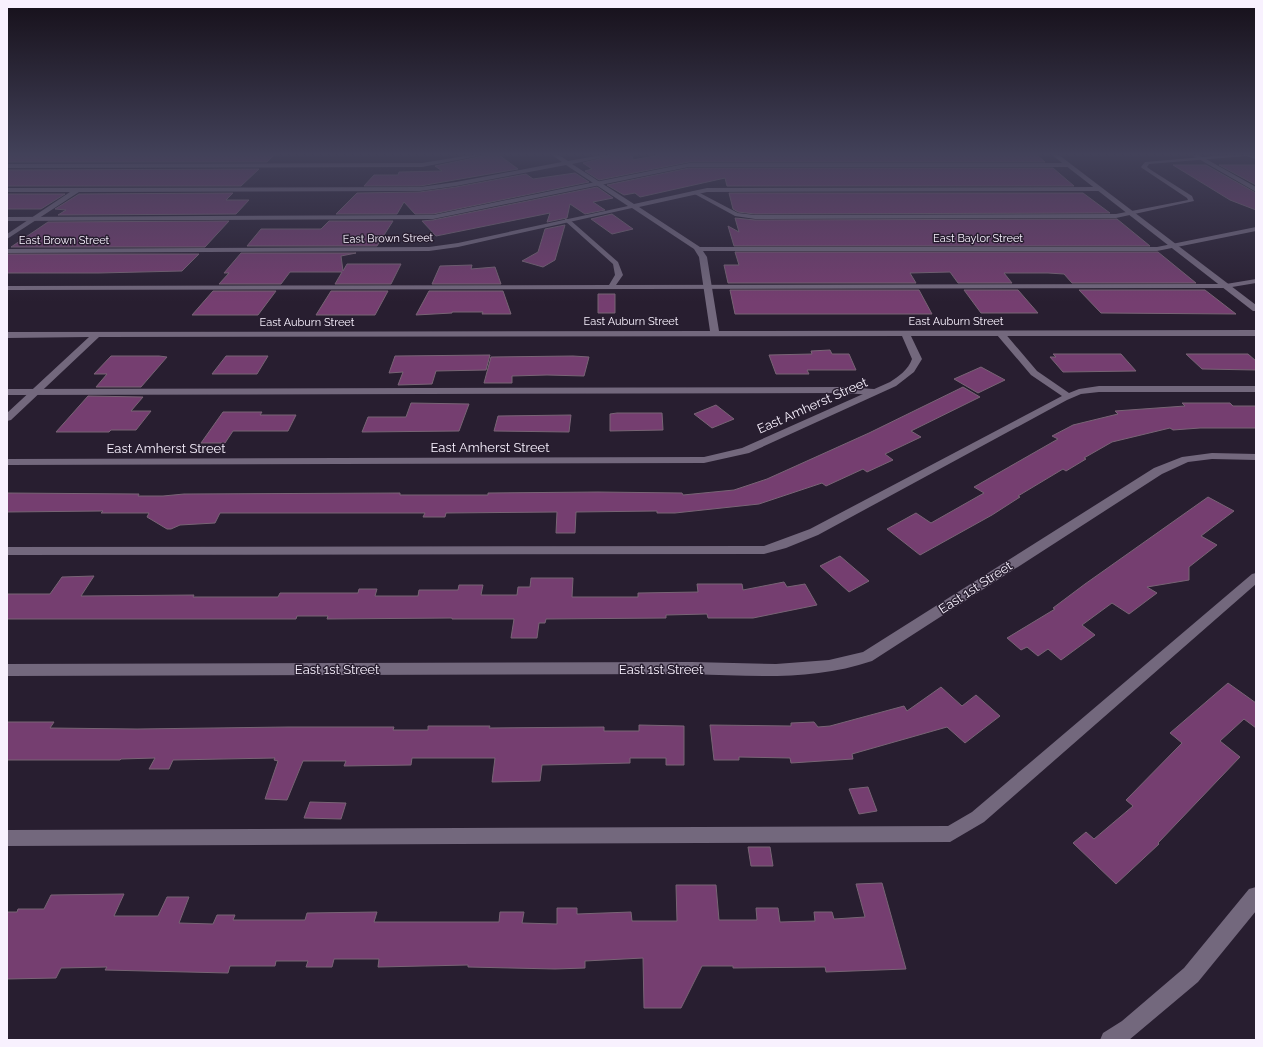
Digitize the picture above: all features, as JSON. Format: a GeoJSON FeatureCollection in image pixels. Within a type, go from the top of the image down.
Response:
{"type":"FeatureCollection","features":[{"type":"Feature","properties":{"kind":"street"},"geometry":{"type":"LineString","coordinates":[[7,237],[56,204]]}},
{"type":"Feature","properties":{"kind":"street"},"geometry":{"type":"LineString","coordinates":[[631,204],[698,249],[703,257],[715,333]]}},
{"type":"Feature","properties":{"kind":"street","name":"East Brown Street"},"geometry":{"type":"LineString","coordinates":[[7,251],[429,249],[458,245],[643,204]]}},
{"type":"Feature","properties":{"kind":"street"},"geometry":{"type":"LineString","coordinates":[[1119,204],[1256,309]]}},
{"type":"Feature","properties":{"kind":"street","name":"East Baylor Street"},"geometry":{"type":"LineString","coordinates":[[698,249],[1157,249],[1174,247],[1256,229]]}},
{"type":"Feature","properties":{"kind":"street","name":"East Amherst Street"},"geometry":{"type":"LineString","coordinates":[[7,462],[704,460],[745,451],[892,384],[908,374],[915,365],[917,359],[905,333]]}},
{"type":"Feature","properties":{"kind":"street","name":"East Auburn Street"},"geometry":{"type":"LineString","coordinates":[[7,335],[1256,333]]}},
{"type":"Feature","properties":{"kind":"street"},"geometry":{"type":"LineString","coordinates":[[7,418],[97,335]]}},
{"type":"Feature","properties":{"kind":"street","name":"East 1st Street"},"geometry":{"type":"LineString","coordinates":[[7,670],[692,668],[776,670],[829,666],[866,656],[1158,471],[1186,459],[1212,456],[1256,457]]}},
{"type":"Feature","properties":{"kind":"street"},"geometry":{"type":"LineString","coordinates":[[1110,1040],[1129,1028],[1191,975],[1256,896]]}},
{"type":"Feature","properties":{"kind":"lane"},"geometry":{"type":"LineString","coordinates":[[7,219],[433,217],[497,204]]}},
{"type":"Feature","properties":{"kind":"lane"},"geometry":{"type":"LineString","coordinates":[[717,204],[737,214],[755,217],[1116,216],[1177,204]]}},
{"type":"Feature","properties":{"kind":"lane"},"geometry":{"type":"LineString","coordinates":[[567,220],[616,263],[619,276],[611,287]]}},
{"type":"Feature","properties":{"kind":"lane"},"geometry":{"type":"LineString","coordinates":[[7,288],[1226,286],[1256,281]]}},
{"type":"Feature","properties":{"kind":"lane"},"geometry":{"type":"LineString","coordinates":[[1000,333],[1034,373],[1068,396]]}},
{"type":"Feature","properties":{"kind":"lane"},"geometry":{"type":"LineString","coordinates":[[7,551],[764,550],[782,546],[814,532],[1068,396],[1079,392],[1099,389],[1256,389]]}},
{"type":"Feature","properties":{"kind":"lane"},"geometry":{"type":"LineString","coordinates":[[7,392],[843,390],[874,392]]}},
{"type":"Feature","properties":{"kind":"lane"},"geometry":{"type":"LineString","coordinates":[[7,838],[950,834],[978,817],[1256,577]]}},
{"type":"Feature","properties":{"kind":"building"},"geometry":{"type":"Polygon","coordinates":[[[7,204],[49,204],[41,209],[7,209],[7,204]]]}},
{"type":"Feature","properties":{"kind":"building"},"geometry":{"type":"Polygon","coordinates":[[[63,204],[245,204],[236,214],[58,215],[66,210],[55,209],[63,204]]]}},
{"type":"Feature","properties":{"kind":"building"},"geometry":{"type":"Polygon","coordinates":[[[346,204],[403,204],[397,214],[336,214],[346,204]]]}},
{"type":"Feature","properties":{"kind":"building"},"geometry":{"type":"Polygon","coordinates":[[[406,204],[482,204],[433,214],[415,214],[406,204]]]}},
{"type":"Feature","properties":{"kind":"building"},"geometry":{"type":"Polygon","coordinates":[[[513,204],[596,204],[605,210],[585,214],[570,204],[567,218],[547,222],[550,213],[436,236],[422,221],[513,204]]]}},
{"type":"Feature","properties":{"kind":"building"},"geometry":{"type":"Polygon","coordinates":[[[732,204],[1098,204],[1110,213],[755,214],[738,212],[733,209],[732,204]]]}},
{"type":"Feature","properties":{"kind":"building"},"geometry":{"type":"Polygon","coordinates":[[[1240,204],[1256,204],[1256,210],[1240,204]]]}},
{"type":"Feature","properties":{"kind":"building"},"geometry":{"type":"Polygon","coordinates":[[[612,214],[633,229],[612,234],[591,219],[612,214]]]}},
{"type":"Feature","properties":{"kind":"building"},"geometry":{"type":"Polygon","coordinates":[[[735,218],[755,220],[1117,219],[1150,246],[734,246],[728,226],[739,232],[735,218]]]}},
{"type":"Feature","properties":{"kind":"building"},"geometry":{"type":"Polygon","coordinates":[[[229,221],[205,247],[11,247],[48,222],[229,221]]]}},
{"type":"Feature","properties":{"kind":"building"},"geometry":{"type":"Polygon","coordinates":[[[329,221],[393,221],[377,246],[247,246],[261,229],[321,229],[329,221]]]}},
{"type":"Feature","properties":{"kind":"building"},"geometry":{"type":"Polygon","coordinates":[[[565,225],[555,260],[543,267],[522,261],[538,252],[545,229],[565,225]]]}},
{"type":"Feature","properties":{"kind":"building"},"geometry":{"type":"Polygon","coordinates":[[[735,252],[1158,252],[1196,283],[1072,283],[1064,274],[1004,273],[1012,283],[958,283],[950,272],[910,273],[916,283],[728,283],[724,265],[739,265],[735,252]]]}},
{"type":"Feature","properties":{"kind":"building"},"geometry":{"type":"Polygon","coordinates":[[[241,253],[356,253],[341,256],[343,271],[347,264],[401,264],[391,284],[335,284],[342,272],[290,272],[281,284],[219,284],[229,273],[224,273],[241,253]]]}},
{"type":"Feature","properties":{"kind":"building"},"geometry":{"type":"Polygon","coordinates":[[[7,254],[199,254],[182,271],[7,273],[7,254]]]}},
{"type":"Feature","properties":{"kind":"building"},"geometry":{"type":"Polygon","coordinates":[[[472,265],[471,269],[495,267],[501,284],[432,284],[440,266],[472,265]]]}},
{"type":"Feature","properties":{"kind":"building"},"geometry":{"type":"Polygon","coordinates":[[[730,290],[919,290],[932,314],[735,314],[730,290]]]}},
{"type":"Feature","properties":{"kind":"building"},"geometry":{"type":"Polygon","coordinates":[[[964,290],[1018,290],[1038,313],[981,313],[964,290]]]}},
{"type":"Feature","properties":{"kind":"building"},"geometry":{"type":"Polygon","coordinates":[[[1079,290],[1205,290],[1236,314],[1101,313],[1079,290]]]}},
{"type":"Feature","properties":{"kind":"building"},"geometry":{"type":"Polygon","coordinates":[[[213,291],[276,291],[258,315],[192,315],[213,291]]]}},
{"type":"Feature","properties":{"kind":"building"},"geometry":{"type":"Polygon","coordinates":[[[331,291],[388,291],[375,315],[316,315],[331,291]]]}},
{"type":"Feature","properties":{"kind":"building"},"geometry":{"type":"Polygon","coordinates":[[[429,291],[503,291],[511,314],[452,312],[416,315],[429,291]]]}},
{"type":"Feature","properties":{"kind":"building"},"geometry":{"type":"Polygon","coordinates":[[[598,294],[615,294],[615,313],[598,313],[598,294]]]}},
{"type":"Feature","properties":{"kind":"building"},"geometry":{"type":"Polygon","coordinates":[[[830,350],[832,354],[849,354],[856,370],[807,370],[809,374],[776,374],[769,355],[812,354],[811,351],[830,350]]]}},
{"type":"Feature","properties":{"kind":"building"},"geometry":{"type":"Polygon","coordinates":[[[1053,354],[1121,354],[1136,371],[1063,372],[1050,357],[1056,357],[1053,354]]]}},
{"type":"Feature","properties":{"kind":"building"},"geometry":{"type":"Polygon","coordinates":[[[1186,354],[1248,354],[1256,361],[1256,370],[1202,369],[1186,354]]]}},
{"type":"Feature","properties":{"kind":"building"},"geometry":{"type":"Polygon","coordinates":[[[490,355],[486,370],[436,371],[432,384],[398,385],[403,372],[389,373],[395,356],[490,355]]]}},
{"type":"Feature","properties":{"kind":"building"},"geometry":{"type":"Polygon","coordinates":[[[111,356],[167,357],[141,387],[96,387],[107,374],[94,374],[111,356]]]}},
{"type":"Feature","properties":{"kind":"building"},"geometry":{"type":"Polygon","coordinates":[[[226,356],[268,356],[257,374],[212,374],[226,356]]]}},
{"type":"Feature","properties":{"kind":"building"},"geometry":{"type":"Polygon","coordinates":[[[491,357],[589,357],[584,376],[512,376],[512,383],[484,383],[491,357]]]}},
{"type":"Feature","properties":{"kind":"building"},"geometry":{"type":"Polygon","coordinates":[[[981,367],[1005,380],[978,393],[954,379],[981,367]]]}},
{"type":"Feature","properties":{"kind":"building"},"geometry":{"type":"Polygon","coordinates":[[[963,387],[980,397],[911,431],[921,437],[885,454],[893,460],[867,472],[863,469],[826,486],[822,483],[759,504],[675,513],[657,513],[657,511],[576,512],[575,533],[556,533],[557,512],[446,513],[445,517],[423,517],[425,513],[220,513],[215,523],[180,525],[167,529],[147,517],[149,513],[101,513],[103,511],[7,512],[7,493],[139,494],[138,496],[163,496],[184,494],[400,493],[400,495],[488,495],[488,493],[598,492],[682,493],[683,495],[734,490],[767,479],[869,433],[963,387]]]}},
{"type":"Feature","properties":{"kind":"building"},"geometry":{"type":"Polygon","coordinates":[[[88,396],[143,397],[131,411],[151,411],[136,430],[111,430],[109,432],[56,432],[88,396]]]}},
{"type":"Feature","properties":{"kind":"building"},"geometry":{"type":"Polygon","coordinates":[[[411,403],[469,404],[459,431],[362,432],[368,417],[406,417],[411,403]]]}},
{"type":"Feature","properties":{"kind":"building"},"geometry":{"type":"Polygon","coordinates":[[[1182,403],[1230,403],[1233,406],[1256,406],[1256,428],[1200,428],[1173,430],[1170,428],[1112,442],[1084,458],[1086,459],[1066,471],[1063,469],[1018,496],[1020,497],[992,515],[920,555],[887,529],[916,513],[931,523],[984,493],[974,487],[1058,439],[1052,436],[1073,425],[1118,414],[1115,411],[1185,406],[1182,403]]]}},
{"type":"Feature","properties":{"kind":"building"},"geometry":{"type":"Polygon","coordinates":[[[716,405],[734,419],[712,428],[694,414],[716,405]]]}},
{"type":"Feature","properties":{"kind":"building"},"geometry":{"type":"Polygon","coordinates":[[[223,412],[262,412],[260,415],[296,415],[288,431],[233,431],[225,443],[201,443],[223,412]]]}},
{"type":"Feature","properties":{"kind":"building"},"geometry":{"type":"Polygon","coordinates":[[[662,413],[663,430],[610,431],[610,414],[662,413]]]}},
{"type":"Feature","properties":{"kind":"building"},"geometry":{"type":"Polygon","coordinates":[[[571,415],[569,432],[494,431],[498,416],[571,415]]]}},
{"type":"Feature","properties":{"kind":"building"},"geometry":{"type":"Polygon","coordinates":[[[1208,497],[1234,511],[1201,536],[1217,545],[1189,567],[1189,580],[1147,587],[1157,593],[1129,614],[1112,603],[1082,625],[1095,635],[1061,660],[1048,649],[1038,656],[1027,647],[1021,650],[1007,638],[1055,609],[1053,608],[1085,584],[1208,497]]]}},
{"type":"Feature","properties":{"kind":"building"},"geometry":{"type":"Polygon","coordinates":[[[840,556],[869,581],[849,592],[820,566],[840,556]]]}},
{"type":"Feature","properties":{"kind":"building"},"geometry":{"type":"Polygon","coordinates":[[[94,576],[81,596],[194,595],[193,597],[278,597],[280,593],[358,593],[359,589],[377,589],[375,596],[418,596],[419,590],[458,590],[459,585],[483,585],[481,595],[517,595],[518,587],[530,587],[531,578],[573,578],[572,597],[638,597],[638,593],[698,592],[697,584],[742,584],[743,590],[784,582],[787,587],[805,584],[817,605],[753,618],[708,618],[707,614],[666,615],[666,618],[546,619],[545,623],[539,623],[537,638],[511,638],[514,619],[327,619],[328,616],[297,616],[296,619],[7,619],[7,594],[50,594],[62,577],[94,576]]]}},
{"type":"Feature","properties":{"kind":"building"},"geometry":{"type":"Polygon","coordinates":[[[1228,683],[1256,703],[1256,728],[1244,719],[1220,741],[1240,757],[1158,843],[1159,844],[1116,884],[1073,843],[1086,832],[1094,839],[1133,806],[1126,800],[1182,743],[1170,733],[1228,683]]]}},
{"type":"Feature","properties":{"kind":"building"},"geometry":{"type":"Polygon","coordinates":[[[941,687],[962,706],[976,695],[1000,716],[965,743],[947,727],[852,754],[853,759],[791,763],[790,758],[739,757],[739,760],[714,760],[710,725],[791,726],[791,723],[814,722],[818,727],[830,726],[904,706],[907,711],[941,687]]]}},
{"type":"Feature","properties":{"kind":"building"},"geometry":{"type":"Polygon","coordinates":[[[7,722],[54,722],[50,728],[137,729],[394,727],[393,730],[428,730],[428,726],[490,726],[489,728],[604,727],[604,731],[639,731],[639,725],[684,726],[684,765],[666,765],[666,758],[630,758],[630,763],[542,765],[540,781],[492,782],[495,758],[412,758],[411,765],[344,766],[346,761],[303,761],[287,800],[265,799],[278,761],[274,760],[275,758],[173,760],[169,769],[149,769],[155,758],[120,760],[7,760],[7,722]]]}},
{"type":"Feature","properties":{"kind":"building"},"geometry":{"type":"Polygon","coordinates":[[[868,787],[877,811],[859,814],[849,789],[868,787]]]}},
{"type":"Feature","properties":{"kind":"building"},"geometry":{"type":"Polygon","coordinates":[[[310,802],[346,803],[341,819],[304,818],[310,802]]]}},
{"type":"Feature","properties":{"kind":"building"},"geometry":{"type":"Polygon","coordinates":[[[748,847],[770,847],[773,866],[751,866],[748,847]]]}},
{"type":"Feature","properties":{"kind":"building"},"geometry":{"type":"Polygon","coordinates":[[[882,883],[906,969],[826,972],[825,967],[733,968],[733,966],[702,966],[681,1008],[644,1008],[643,958],[585,961],[585,968],[555,969],[468,967],[468,965],[378,967],[379,959],[334,959],[332,967],[306,967],[308,961],[276,961],[275,966],[230,966],[228,973],[105,970],[107,967],[61,968],[56,978],[7,979],[7,912],[17,912],[18,909],[44,909],[51,895],[124,894],[114,916],[158,916],[167,897],[189,897],[179,923],[213,924],[217,915],[235,915],[233,920],[305,920],[307,913],[377,912],[374,922],[499,922],[500,912],[524,912],[522,923],[557,924],[557,908],[577,908],[577,914],[631,912],[632,921],[677,921],[676,885],[716,885],[719,920],[757,920],[756,908],[778,908],[780,922],[815,921],[814,912],[832,912],[834,919],[865,917],[856,884],[882,883]]]}}]}
